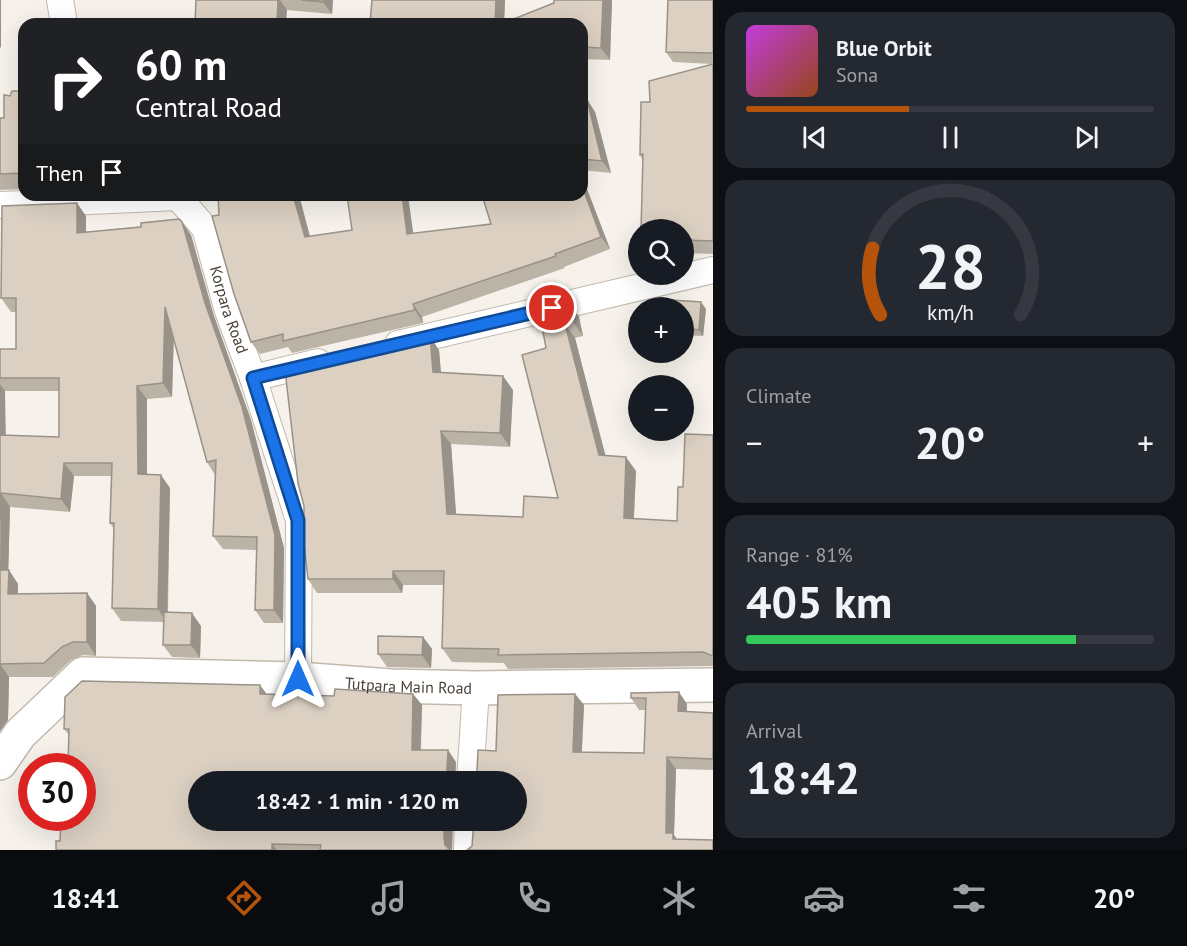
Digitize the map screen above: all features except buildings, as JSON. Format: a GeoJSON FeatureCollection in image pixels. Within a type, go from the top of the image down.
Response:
{"type":"FeatureCollection","features":[{"type":"Feature","properties":{"kind":"street"},"geometry":{"type":"LineString","coordinates":[[60,0],[63,18]]}},
{"type":"Feature","properties":{"kind":"street"},"geometry":{"type":"LineString","coordinates":[[0,206],[88,201]]}},
{"type":"Feature","properties":{"kind":"street","name":"Korpara Road"},"geometry":{"type":"LineString","coordinates":[[181,201],[205,228],[228,311],[253,378],[298,520],[298,679]]}},
{"type":"Feature","properties":{"kind":"street"},"geometry":{"type":"LineString","coordinates":[[380,348],[713,270]]}},
{"type":"Feature","properties":{"kind":"street"},"geometry":{"type":"LineString","coordinates":[[253,378],[345,356]]}},
{"type":"Feature","properties":{"kind":"street","name":"Tutpara Main Road"},"geometry":{"type":"LineString","coordinates":[[0,763],[20,734],[83,674],[298,679],[391,686],[476,688],[713,685]]}},
{"type":"Feature","properties":{"kind":"street"},"geometry":{"type":"LineString","coordinates":[[471,771],[476,688]]}},
{"type":"Feature","properties":{"kind":"street"},"geometry":{"type":"LineString","coordinates":[[467,850],[468,831]]}},
{"type":"Feature","properties":{"kind":"route"},"geometry":{"type":"LineString","coordinates":[[298,679],[298,520],[253,378],[552,308]]}}]}
